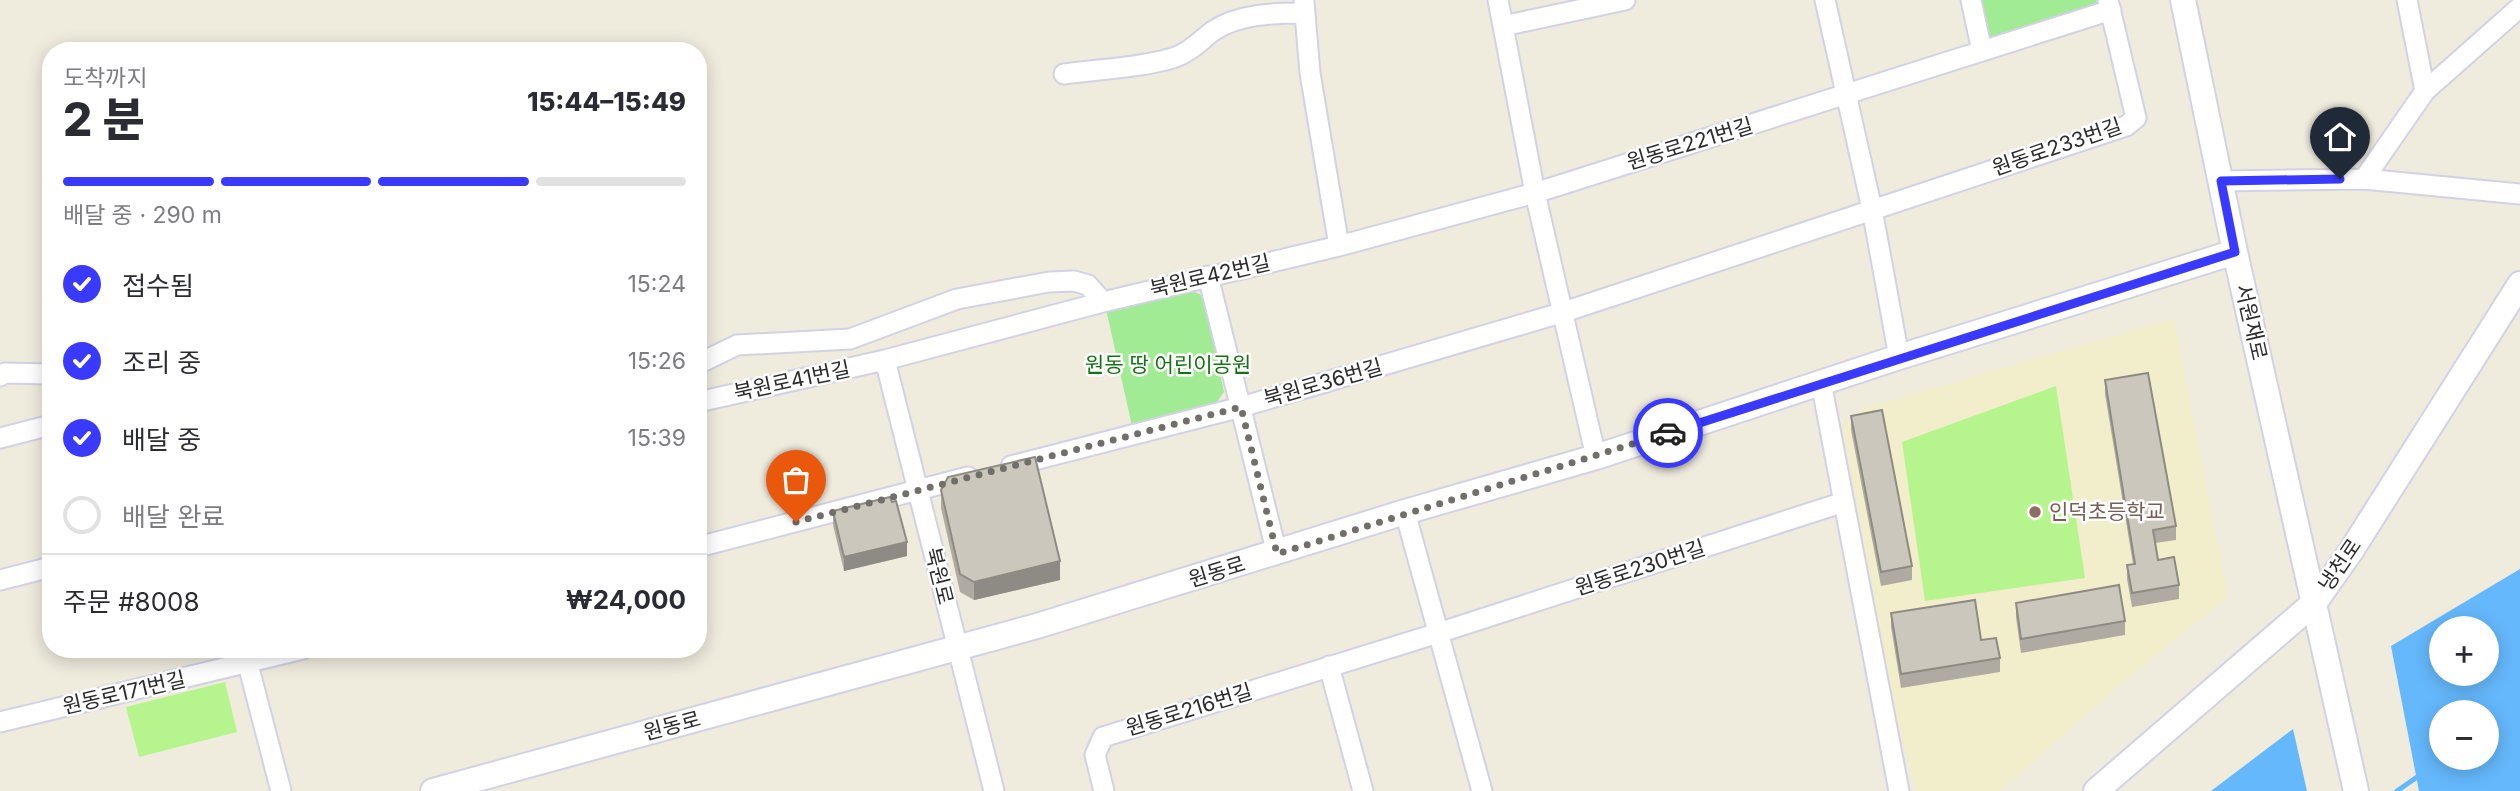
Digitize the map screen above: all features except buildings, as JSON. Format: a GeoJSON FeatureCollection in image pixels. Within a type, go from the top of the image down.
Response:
{"type":"FeatureCollection","features":[{"type":"Feature","properties":{"kind":"street"},"geometry":{"type":"LineString","coordinates":[[1498,0],[1535,193],[1596,457]]}},
{"type":"Feature","properties":{"kind":"street"},"geometry":{"type":"LineString","coordinates":[[1503,26],[1625,0]]}},
{"type":"Feature","properties":{"kind":"street"},"geometry":{"type":"LineString","coordinates":[[1825,0],[1872,209],[1899,357]]}},
{"type":"Feature","properties":{"kind":"street"},"geometry":{"type":"LineString","coordinates":[[1970,0],[1982,51]]}},
{"type":"Feature","properties":{"kind":"street","name":"서원재로"},"geometry":{"type":"LineString","coordinates":[[2183,0],[2235,252],[2356,791]]}},
{"type":"Feature","properties":{"kind":"street"},"geometry":{"type":"LineString","coordinates":[[2407,0],[2425,91]]}},
{"type":"Feature","properties":{"kind":"street","name":"원동로233번길"},"geometry":{"type":"LineString","coordinates":[[1846,95],[1982,51],[2109,5],[2136,118],[2126,126],[1872,209]]}},
{"type":"Feature","properties":{"kind":"street"},"geometry":{"type":"LineString","coordinates":[[1064,75],[1170,59],[1196,46],[1216,30],[1240,20],[1304,6],[1319,134],[1339,246]]}},
{"type":"Feature","properties":{"kind":"street"},"geometry":{"type":"LineString","coordinates":[[2364,179],[2425,91],[2520,7]]}},
{"type":"Feature","properties":{"kind":"street","name":"원동로221번길"},"geometry":{"type":"LineString","coordinates":[[1535,193],[1846,95]]}},
{"type":"Feature","properties":{"kind":"street"},"geometry":{"type":"LineString","coordinates":[[2221,181],[2364,179],[2520,194]]}},
{"type":"Feature","properties":{"kind":"street","name":"북원로42번길"},"geometry":{"type":"LineString","coordinates":[[885,360],[1103,302],[1339,246],[1535,193]]}},
{"type":"Feature","properties":{"kind":"street"},"geometry":{"type":"LineString","coordinates":[[1564,312],[1872,209]]}},
{"type":"Feature","properties":{"kind":"street","name":"원동로"},"geometry":{"type":"LineString","coordinates":[[433,791],[957,648],[1277,554],[1405,512],[1596,457],[1821,382],[2235,252]]}},
{"type":"Feature","properties":{"kind":"street"},"geometry":{"type":"LineString","coordinates":[[1208,276],[1277,554]]}},
{"type":"Feature","properties":{"kind":"street"},"geometry":{"type":"LineString","coordinates":[[707,360],[737,345],[850,339],[957,299],[1049,282],[1074,281],[1088,285],[1103,302]]}},
{"type":"Feature","properties":{"kind":"street","name":"냉천로"},"geometry":{"type":"LineString","coordinates":[[2096,791],[2315,601],[2345,560],[2520,284]]}},
{"type":"Feature","properties":{"kind":"street","name":"북원로36번길"},"geometry":{"type":"LineString","coordinates":[[918,490],[1241,407],[1564,312]]}},
{"type":"Feature","properties":{"kind":"street","name":"북원로41번길"},"geometry":{"type":"LineString","coordinates":[[707,400],[885,360]]}},
{"type":"Feature","properties":{"kind":"street","name":"북원로"},"geometry":{"type":"LineString","coordinates":[[885,360],[993,791]]}},
{"type":"Feature","properties":{"kind":"street"},"geometry":{"type":"LineString","coordinates":[[0,376],[5,373],[42,374]]}},
{"type":"Feature","properties":{"kind":"street"},"geometry":{"type":"LineString","coordinates":[[1821,382],[1898,791]]}},
{"type":"Feature","properties":{"kind":"street"},"geometry":{"type":"LineString","coordinates":[[0,438],[42,427]]}},
{"type":"Feature","properties":{"kind":"street"},"geometry":{"type":"LineString","coordinates":[[707,545],[918,490]]}},
{"type":"Feature","properties":{"kind":"street","name":"원동로230번길"},"geometry":{"type":"LineString","coordinates":[[1437,634],[1844,502]]}},
{"type":"Feature","properties":{"kind":"street"},"geometry":{"type":"LineString","coordinates":[[1405,512],[1482,791]]}},
{"type":"Feature","properties":{"kind":"street"},"geometry":{"type":"LineString","coordinates":[[0,580],[42,570]]}},
{"type":"Feature","properties":{"kind":"street","name":"원동로216번길"},"geometry":{"type":"LineString","coordinates":[[1104,791],[1095,755],[1103,737],[1437,634]]}},
{"type":"Feature","properties":{"kind":"street","name":"원동로171번길"},"geometry":{"type":"LineString","coordinates":[[0,722],[238,658]]}},
{"type":"Feature","properties":{"kind":"street"},"geometry":{"type":"LineString","coordinates":[[246,658],[281,791]]}},
{"type":"Feature","properties":{"kind":"street"},"geometry":{"type":"LineString","coordinates":[[1329,666],[1363,791]]}},
{"type":"Feature","properties":{"kind":"shaded area","name":"인덕초등학교"},"geometry":{"type":"Polygon","coordinates":[[[2174,319],[2228,597],[2134,673],[2000,791],[1916,791],[1894,708],[1843,427],[1861,409],[2174,319]]]}},
{"type":"Feature","properties":{"kind":"green space"},"geometry":{"type":"Polygon","coordinates":[[[1971,0],[2108,0],[1982,51],[1971,0]]]}},
{"type":"Feature","properties":{"kind":"green space","name":"원동 땅 어린이공원"},"geometry":{"type":"Polygon","coordinates":[[[1191,290],[1203,296],[1224,392],[1215,405],[1132,426],[1106,309],[1191,290]]]}},
{"type":"Feature","properties":{"kind":"green space"},"geometry":{"type":"Polygon","coordinates":[[[2056,386],[2085,578],[1925,601],[1902,442],[2056,386]]]}},
{"type":"Feature","properties":{"kind":"green space"},"geometry":{"type":"Polygon","coordinates":[[[225,682],[237,732],[139,757],[126,707],[225,682]]]}},
{"type":"Feature","properties":{"kind":"water"},"geometry":{"type":"Polygon","coordinates":[[[2520,569],[2520,791],[2419,791],[2391,646],[2429,623],[2429,686],[2499,686],[2499,616],[2441,616],[2520,569]]]}},
{"type":"Feature","properties":{"kind":"water"},"geometry":{"type":"Polygon","coordinates":[[[2293,729],[2307,791],[2211,791],[2293,729]]]}},
{"type":"Feature","properties":{"kind":"waterway"},"geometry":{"type":"LineString","coordinates":[[2397,791],[2420,775]]}},
{"type":"Feature","properties":{"kind":"way so far"},"geometry":{"type":"LineString","coordinates":[[796,522],[1241,407],[1277,554],[1405,512],[1596,457],[1668,433]]}},
{"type":"Feature","properties":{"kind":"place","name":"인덕초등학교"},"geometry":{"type":"Point","coordinates":[2035,512]}},
{"type":"Feature","properties":{"kind":"route"},"geometry":{"type":"LineString","coordinates":[[1668,433],[1899,357],[2235,252],[2221,181],[2340,179]]}}]}
